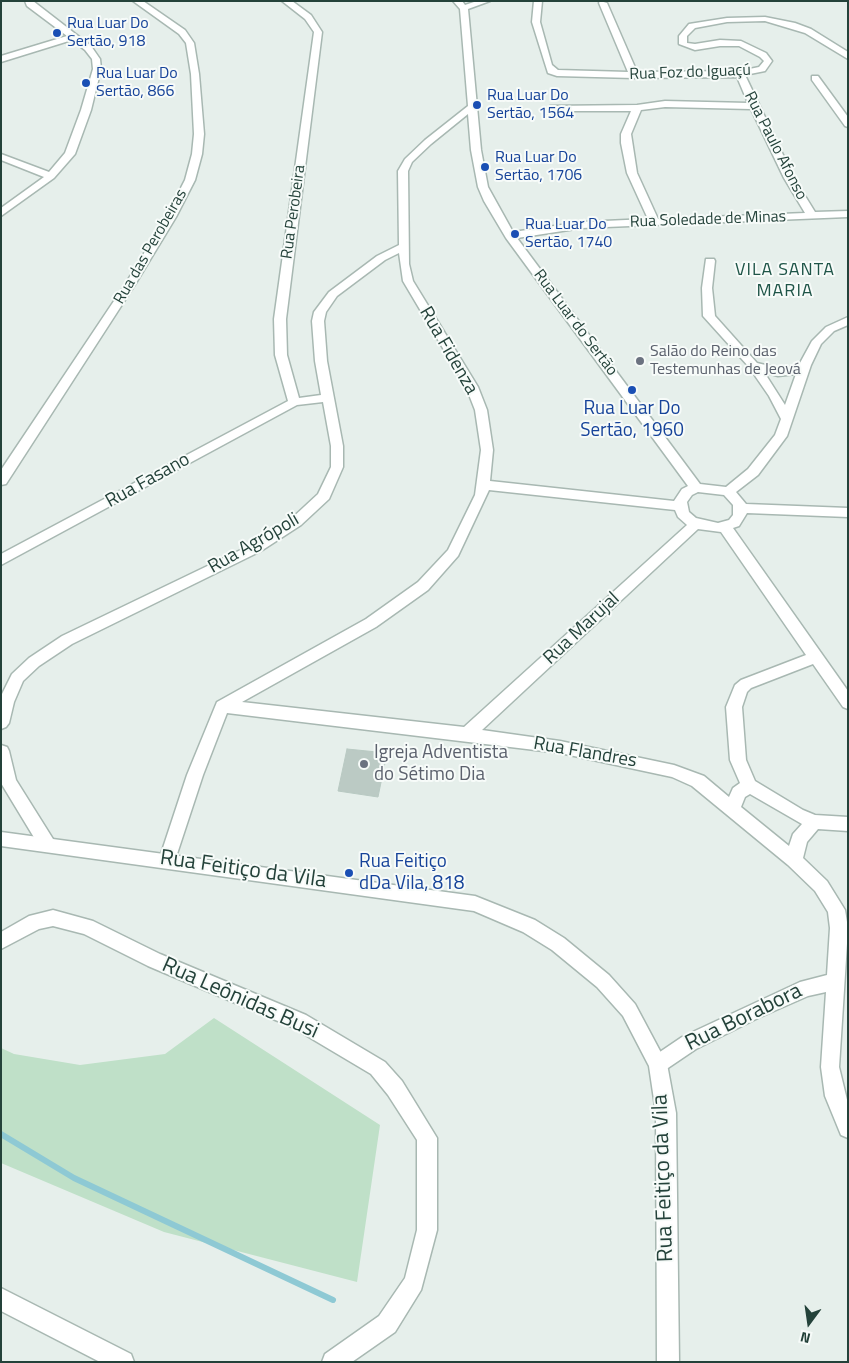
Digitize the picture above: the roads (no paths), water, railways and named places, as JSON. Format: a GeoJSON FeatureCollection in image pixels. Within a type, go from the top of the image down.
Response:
{"type":"FeatureCollection","features":[{"type":"Feature","properties":{"kind":"street"},"geometry":{"type":"LineString","coordinates":[[1,213],[51,176],[70,154],[86,110],[97,69],[96,59],[88,48],[30,4],[29,1]]}},
{"type":"Feature","properties":{"kind":"street","name":"Rua Perobeira"},"geometry":{"type":"LineString","coordinates":[[286,1],[308,17],[318,32],[280,319],[281,355],[294,402]]}},
{"type":"Feature","properties":{"kind":"street"},"geometry":{"type":"LineString","coordinates":[[457,1],[464,8],[486,1]]}},
{"type":"Feature","properties":{"kind":"street","name":"Rua Foz do Iguaçú"},"geometry":{"type":"LineString","coordinates":[[538,1],[536,22],[548,65],[551,71],[567,74],[740,74],[762,69],[767,65],[768,61],[754,49],[736,43],[720,42],[701,47],[685,46],[681,41],[688,29],[700,23],[727,20],[777,21],[808,30],[848,56]]}},
{"type":"Feature","properties":{"kind":"street"},"geometry":{"type":"LineString","coordinates":[[140,2],[156,2]]}},
{"type":"Feature","properties":{"kind":"street","name":"Rua das Perobeiras"},"geometry":{"type":"LineString","coordinates":[[1,481],[32,430],[131,283],[171,217],[190,180],[197,154],[199,134],[195,74],[190,43],[182,32],[140,2]]}},
{"type":"Feature","properties":{"kind":"street"},"geometry":{"type":"LineString","coordinates":[[603,3],[622,43],[634,75]]}},
{"type":"Feature","properties":{"kind":"street","name":"Rua Luar do Sertão"},"geometry":{"type":"LineString","coordinates":[[464,8],[476,150],[483,187],[488,201],[510,236],[696,488]]}},
{"type":"Feature","properties":{"kind":"street"},"geometry":{"type":"LineString","coordinates":[[1,59],[74,38]]}},
{"type":"Feature","properties":{"kind":"street","name":"Rua Paulo Afonso"},"geometry":{"type":"LineString","coordinates":[[740,74],[754,106],[812,216]]}},
{"type":"Feature","properties":{"kind":"street"},"geometry":{"type":"LineString","coordinates":[[815,78],[848,124]]}},
{"type":"Feature","properties":{"kind":"street"},"geometry":{"type":"LineString","coordinates":[[553,108],[637,108],[665,104],[754,106]]}},
{"type":"Feature","properties":{"kind":"street","name":"Rua Fidenza"},"geometry":{"type":"LineString","coordinates":[[222,706],[371,623],[423,586],[452,553],[472,516],[484,485],[486,450],[481,410],[468,380],[408,281],[404,264],[404,171],[408,161],[428,142],[473,106]]}},
{"type":"Feature","properties":{"kind":"street"},"geometry":{"type":"LineString","coordinates":[[637,108],[626,134],[626,143],[632,173],[654,222]]}},
{"type":"Feature","properties":{"kind":"street"},"geometry":{"type":"LineString","coordinates":[[1,158],[51,176]]}},
{"type":"Feature","properties":{"kind":"street","name":"Rua Soledade de Minas"},"geometry":{"type":"LineString","coordinates":[[510,236],[582,225],[848,214]]}},
{"type":"Feature","properties":{"kind":"street","name":"Rua Agrópoli"},"geometry":{"type":"LineString","coordinates":[[1,723],[6,702],[18,678],[34,662],[67,640],[256,548],[310,511],[324,496],[337,467],[337,446],[321,361],[318,321],[320,312],[333,294],[381,258],[404,246]]}},
{"type":"Feature","properties":{"kind":"street"},"geometry":{"type":"LineString","coordinates":[[710,261],[707,288],[709,316],[753,365],[775,396],[786,418]]}},
{"type":"Feature","properties":{"kind":"street"},"geometry":{"type":"LineString","coordinates":[[728,492],[753,472],[782,436],[786,418],[810,352],[821,337],[848,320]]}},
{"type":"Feature","properties":{"kind":"street"},"geometry":{"type":"LineString","coordinates":[[753,365],[778,372],[790,372],[805,365]]}},
{"type":"Feature","properties":{"kind":"street"},"geometry":{"type":"LineString","coordinates":[[294,402],[328,398]]}},
{"type":"Feature","properties":{"kind":"street","name":"Rua Fasano"},"geometry":{"type":"LineString","coordinates":[[1,560],[294,402]]}},
{"type":"Feature","properties":{"kind":"street"},"geometry":{"type":"LineString","coordinates":[[484,485],[680,506]]}},
{"type":"Feature","properties":{"kind":"street"},"geometry":{"type":"LineString","coordinates":[[696,488],[712,488],[728,492],[737,500],[741,508],[740,516],[734,523],[725,527],[710,528],[696,524],[686,518],[680,506],[684,495],[696,488]]}},
{"type":"Feature","properties":{"kind":"street"},"geometry":{"type":"LineString","coordinates":[[741,508],[848,513]]}},
{"type":"Feature","properties":{"kind":"street","name":"Rua Marujal"},"geometry":{"type":"LineString","coordinates":[[467,734],[696,524]]}},
{"type":"Feature","properties":{"kind":"street"},"geometry":{"type":"LineString","coordinates":[[725,527],[814,658],[848,703]]}},
{"type":"Feature","properties":{"kind":"street"},"geometry":{"type":"LineString","coordinates":[[814,658],[746,684],[736,696],[734,707],[738,760],[749,784],[797,815],[814,822],[848,824]]}},
{"type":"Feature","properties":{"kind":"street"},"geometry":{"type":"LineString","coordinates":[[167,860],[195,775],[222,706]]}},
{"type":"Feature","properties":{"kind":"street","name":"Rua Flandres"},"geometry":{"type":"LineString","coordinates":[[222,706],[467,734],[560,747],[674,772],[698,781],[794,860],[821,886],[836,910],[839,928],[830,1067],[835,1096],[848,1128]]}},
{"type":"Feature","properties":{"kind":"street"},"geometry":{"type":"LineString","coordinates":[[1,751],[8,781],[47,844]]}},
{"type":"Feature","properties":{"kind":"street"},"geometry":{"type":"LineString","coordinates":[[733,808],[739,793],[749,784]]}},
{"type":"Feature","properties":{"kind":"street"},"geometry":{"type":"LineString","coordinates":[[794,860],[799,839],[814,822]]}},
{"type":"Feature","properties":{"kind":"street","name":"Rua Feitiço da Vila"},"geometry":{"type":"LineString","coordinates":[[1,838],[415,894],[475,904],[529,926],[558,944],[603,980],[629,1010],[658,1064],[666,1113],[668,1362]]}},
{"type":"Feature","properties":{"kind":"street","name":"Rua Leônidas Busi"},"geometry":{"type":"LineString","coordinates":[[1,941],[35,922],[53,918],[87,927],[154,960],[299,1021],[378,1068],[395,1088],[427,1138],[427,1230],[414,1282],[387,1324],[333,1362]]}},
{"type":"Feature","properties":{"kind":"street","name":"Rua Borabora"},"geometry":{"type":"LineString","coordinates":[[658,1064],[689,1043],[759,1008],[806,988],[835,981]]}},
{"type":"Feature","properties":{"kind":"street"},"geometry":{"type":"LineString","coordinates":[[1,1299],[123,1362]]}},
{"type":"Feature","properties":{"kind":"waterway"},"geometry":{"type":"LineString","coordinates":[[1,1134],[74,1178],[333,1300]]}},
{"type":"Feature","properties":{"kind":"place","name":"Rua Luar Do Sertão, 918"},"geometry":{"type":"Point","coordinates":[57,33]}},
{"type":"Feature","properties":{"kind":"place","name":"Rua Luar Do Sertão, 866"},"geometry":{"type":"Point","coordinates":[86,83]}},
{"type":"Feature","properties":{"kind":"place","name":"Rua Luar Do Sertão, 1564"},"geometry":{"type":"Point","coordinates":[477,105]}},
{"type":"Feature","properties":{"kind":"place","name":"Rua Luar Do Sertão, 1706"},"geometry":{"type":"Point","coordinates":[485,167]}},
{"type":"Feature","properties":{"kind":"place","name":"Rua Luar Do Sertão, 1740"},"geometry":{"type":"Point","coordinates":[515,234]}},
{"type":"Feature","properties":{"kind":"place","name":"Salão do Reino das Testemunhas de Jeová"},"geometry":{"type":"Point","coordinates":[640,361]}},
{"type":"Feature","properties":{"kind":"place","name":"Rua Luar Do Sertão, 1960"},"geometry":{"type":"Point","coordinates":[632,390]}},
{"type":"Feature","properties":{"kind":"place","name":"Igreja Adventista do Sétimo Dia"},"geometry":{"type":"Point","coordinates":[364,764]}},
{"type":"Feature","properties":{"kind":"place","name":"Rua Feitiço dDa Vila, 818"},"geometry":{"type":"Point","coordinates":[349,873]}},
{"type":"Feature","properties":{"kind":"district","name":"VILA SANTA MARIA"},"geometry":{"type":"Point","coordinates":[785,281]}}]}
